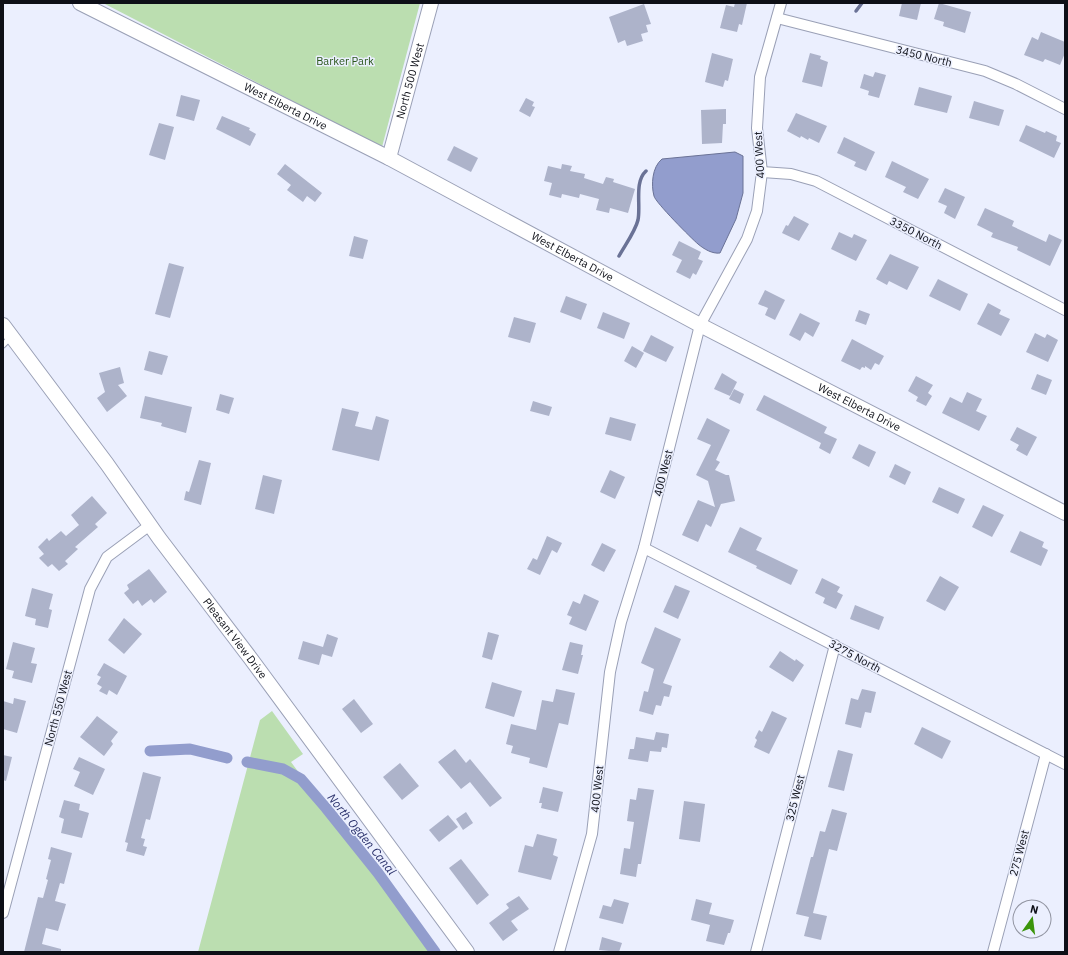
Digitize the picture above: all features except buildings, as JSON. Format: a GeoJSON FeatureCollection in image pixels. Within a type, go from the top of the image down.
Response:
{"type":"FeatureCollection","features":[{"type":"Feature","properties":{"kind":"main road","name":"West Elberta Drive"},"geometry":{"type":"LineString","coordinates":[[80,3],[389,158],[700,325],[1065,513]]}},
{"type":"Feature","properties":{"kind":"main road","name":"North 500 West"},"geometry":{"type":"LineString","coordinates":[[389,158],[431,3]]}},
{"type":"Feature","properties":{"kind":"main road","name":"Pleasant View Drive"},"geometry":{"type":"LineString","coordinates":[[3,325],[7,340],[108,464],[150,525],[251,659],[467,952]]}},
{"type":"Feature","properties":{"kind":"street","name":"400 West"},"geometry":{"type":"LineString","coordinates":[[559,952],[592,834],[610,672],[621,622],[644,548],[700,325],[747,239],[757,211],[762,172],[757,128],[760,77],[781,3]]}},
{"type":"Feature","properties":{"kind":"street","name":"3450 North"},"geometry":{"type":"LineString","coordinates":[[777,18],[984,71],[1016,84],[1065,109]]}},
{"type":"Feature","properties":{"kind":"street","name":"3350 North"},"geometry":{"type":"LineString","coordinates":[[762,172],[791,174],[816,181],[1065,310]]}},
{"type":"Feature","properties":{"kind":"street","name":"North 550 West"},"geometry":{"type":"LineString","coordinates":[[3,913],[90,589],[107,557],[150,525]]}},
{"type":"Feature","properties":{"kind":"street","name":"3275 North"},"geometry":{"type":"LineString","coordinates":[[644,548],[1065,764]]}},
{"type":"Feature","properties":{"kind":"street","name":"325 West"},"geometry":{"type":"LineString","coordinates":[[756,952],[835,645]]}},
{"type":"Feature","properties":{"kind":"street","name":"275 West"},"geometry":{"type":"LineString","coordinates":[[993,952],[1046,754]]}},
{"type":"Feature","properties":{"kind":"green space","name":"Barker Park"},"geometry":{"type":"Polygon","coordinates":[[[103,3],[420,3],[382,147],[103,3]]]}},
{"type":"Feature","properties":{"kind":"green space"},"geometry":{"type":"Polygon","coordinates":[[[272,711],[303,754],[291,762],[431,952],[198,952],[260,720],[272,711]]]}},
{"type":"Feature","properties":{"kind":"water"},"geometry":{"type":"Polygon","coordinates":[[[735,152],[743,156],[743,193],[736,219],[720,253],[714,253],[698,244],[656,200],[653,187],[654,171],[662,159],[735,152]]]}},
{"type":"Feature","properties":{"kind":"waterway"},"geometry":{"type":"LineString","coordinates":[[856,11],[862,3]]}},
{"type":"Feature","properties":{"kind":"waterway"},"geometry":{"type":"LineString","coordinates":[[619,256],[637,225],[639,214],[639,187],[642,176],[646,171]]}},
{"type":"Feature","properties":{"kind":"waterway","name":"North Ogden Canal"},"geometry":{"type":"LineString","coordinates":[[150,751],[190,749],[227,758]]}},
{"type":"Feature","properties":{"kind":"waterway","name":"North Ogden Canal"},"geometry":{"type":"LineString","coordinates":[[247,762],[283,769],[301,779],[378,873],[435,952]]}}]}
